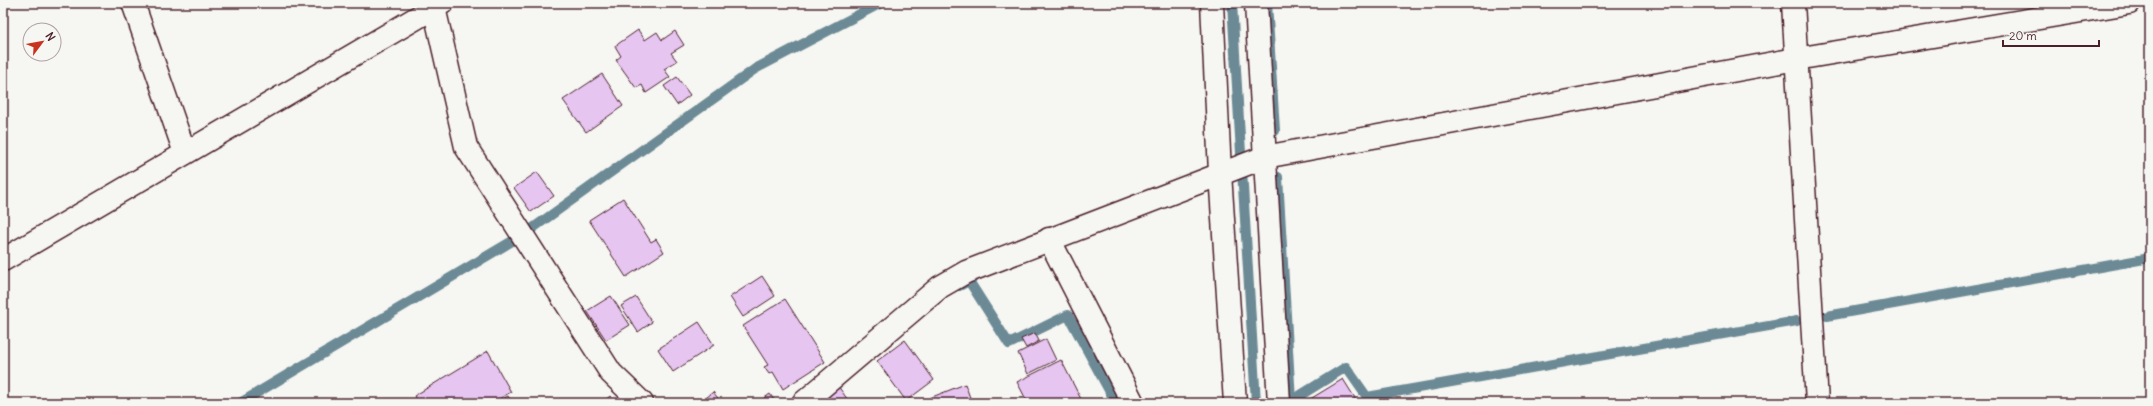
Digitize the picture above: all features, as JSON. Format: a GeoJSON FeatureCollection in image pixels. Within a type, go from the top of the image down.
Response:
{"type":"FeatureCollection","features":[{"type":"Feature","properties":{"kind":"street"},"geometry":{"type":"LineString","coordinates":[[133,3],[185,153]]}},
{"type":"Feature","properties":{"kind":"street"},"geometry":{"type":"LineString","coordinates":[[1212,3],[1224,171],[1235,403]]}},
{"type":"Feature","properties":{"kind":"street"},"geometry":{"type":"LineString","coordinates":[[1256,3],[1259,158],[1279,403]]}},
{"type":"Feature","properties":{"kind":"street"},"geometry":{"type":"LineString","coordinates":[[1793,3],[1817,403]]}},
{"type":"Feature","properties":{"kind":"street"},"geometry":{"type":"LineString","coordinates":[[803,403],[940,286],[966,272],[1259,158],[1796,60],[2129,3]]}},
{"type":"Feature","properties":{"kind":"street"},"geometry":{"type":"LineString","coordinates":[[3,260],[436,4],[466,147],[611,374],[642,403]]}},
{"type":"Feature","properties":{"kind":"street"},"geometry":{"type":"LineString","coordinates":[[1049,239],[1133,403]]}},
{"type":"Feature","properties":{"kind":"building"},"geometry":{"type":"Polygon","coordinates":[[[638,30],[645,40],[657,32],[662,40],[675,31],[684,45],[671,53],[677,61],[664,69],[670,77],[646,93],[642,85],[636,88],[616,60],[621,56],[615,46],[638,30]]]}},
{"type":"Feature","properties":{"kind":"building"},"geometry":{"type":"Polygon","coordinates":[[[602,74],[623,106],[586,132],[563,100],[602,74]]]}},
{"type":"Feature","properties":{"kind":"building"},"geometry":{"type":"Polygon","coordinates":[[[677,77],[690,95],[677,105],[664,86],[677,77]]]}},
{"type":"Feature","properties":{"kind":"building"},"geometry":{"type":"Polygon","coordinates":[[[537,172],[554,196],[531,212],[514,188],[537,172]]]}},
{"type":"Feature","properties":{"kind":"building"},"geometry":{"type":"Polygon","coordinates":[[[623,198],[651,242],[656,239],[664,252],[626,277],[589,220],[623,198]]]}},
{"type":"Feature","properties":{"kind":"building"},"geometry":{"type":"Polygon","coordinates":[[[762,276],[775,296],[743,317],[730,297],[762,276]]]}},
{"type":"Feature","properties":{"kind":"building"},"geometry":{"type":"Polygon","coordinates":[[[611,296],[630,325],[606,340],[587,311],[611,296]]]}},
{"type":"Feature","properties":{"kind":"building"},"geometry":{"type":"Polygon","coordinates":[[[636,297],[652,322],[638,332],[621,306],[636,297]]]}},
{"type":"Feature","properties":{"kind":"building"},"geometry":{"type":"Polygon","coordinates":[[[785,299],[825,362],[783,389],[773,372],[769,374],[764,367],[768,365],[743,326],[785,299]]]}},
{"type":"Feature","properties":{"kind":"building"},"geometry":{"type":"Polygon","coordinates":[[[699,322],[714,345],[673,372],[658,349],[699,322]]]}},
{"type":"Feature","properties":{"kind":"building"},"geometry":{"type":"Polygon","coordinates":[[[1035,333],[1039,341],[1026,348],[1021,339],[1035,333]]]}},
{"type":"Feature","properties":{"kind":"building"},"geometry":{"type":"Polygon","coordinates":[[[1046,339],[1056,360],[1028,374],[1018,353],[1046,339]]]}},
{"type":"Feature","properties":{"kind":"building"},"geometry":{"type":"Polygon","coordinates":[[[905,340],[934,380],[906,401],[877,361],[905,340]]]}},
{"type":"Feature","properties":{"kind":"building"},"geometry":{"type":"Polygon","coordinates":[[[488,351],[511,392],[492,403],[418,403],[414,396],[488,351]]]}},
{"type":"Feature","properties":{"kind":"building"},"geometry":{"type":"Polygon","coordinates":[[[1061,360],[1083,403],[1028,403],[1017,382],[1061,360]]]}},
{"type":"Feature","properties":{"kind":"building"},"geometry":{"type":"Polygon","coordinates":[[[1343,379],[1358,403],[1309,403],[1307,401],[1343,379]]]}},
{"type":"Feature","properties":{"kind":"building"},"geometry":{"type":"Polygon","coordinates":[[[965,384],[972,403],[923,403],[922,401],[965,384]]]}},
{"type":"Feature","properties":{"kind":"building"},"geometry":{"type":"Polygon","coordinates":[[[838,386],[850,403],[818,403],[838,386]]]}},
{"type":"Feature","properties":{"kind":"building"},"geometry":{"type":"Polygon","coordinates":[[[713,392],[722,403],[710,403],[706,398],[713,392]]]}},
{"type":"Feature","properties":{"kind":"building"},"geometry":{"type":"Polygon","coordinates":[[[770,394],[776,403],[766,403],[763,399],[770,394]]]}},
{"type":"Feature","properties":{"kind":"building"},"geometry":{"type":"Polygon","coordinates":[[[508,396],[512,403],[496,403],[508,396]]]}},
{"type":"Feature","properties":{"kind":"building"},"geometry":{"type":"Polygon","coordinates":[[[610,396],[616,403],[602,403],[610,396]]]}},
{"type":"Feature","properties":{"kind":"waterway"},"geometry":{"type":"LineString","coordinates":[[533,228],[755,69],[881,3]]}},
{"type":"Feature","properties":{"kind":"waterway"},"geometry":{"type":"LineString","coordinates":[[1232,3],[1256,403]]}},
{"type":"Feature","properties":{"kind":"waterway"},"geometry":{"type":"LineString","coordinates":[[1267,3],[1275,131]]}},
{"type":"Feature","properties":{"kind":"waterway"},"geometry":{"type":"LineString","coordinates":[[1278,177],[1291,401],[1346,367],[1367,397],[1797,321]]}},
{"type":"Feature","properties":{"kind":"waterway"},"geometry":{"type":"LineString","coordinates":[[240,403],[514,240]]}},
{"type":"Feature","properties":{"kind":"waterway"},"geometry":{"type":"LineString","coordinates":[[1827,316],[2150,258]]}},
{"type":"Feature","properties":{"kind":"waterway"},"geometry":{"type":"LineString","coordinates":[[959,286],[969,281],[1009,344],[1068,315],[1116,403]]}}]}
